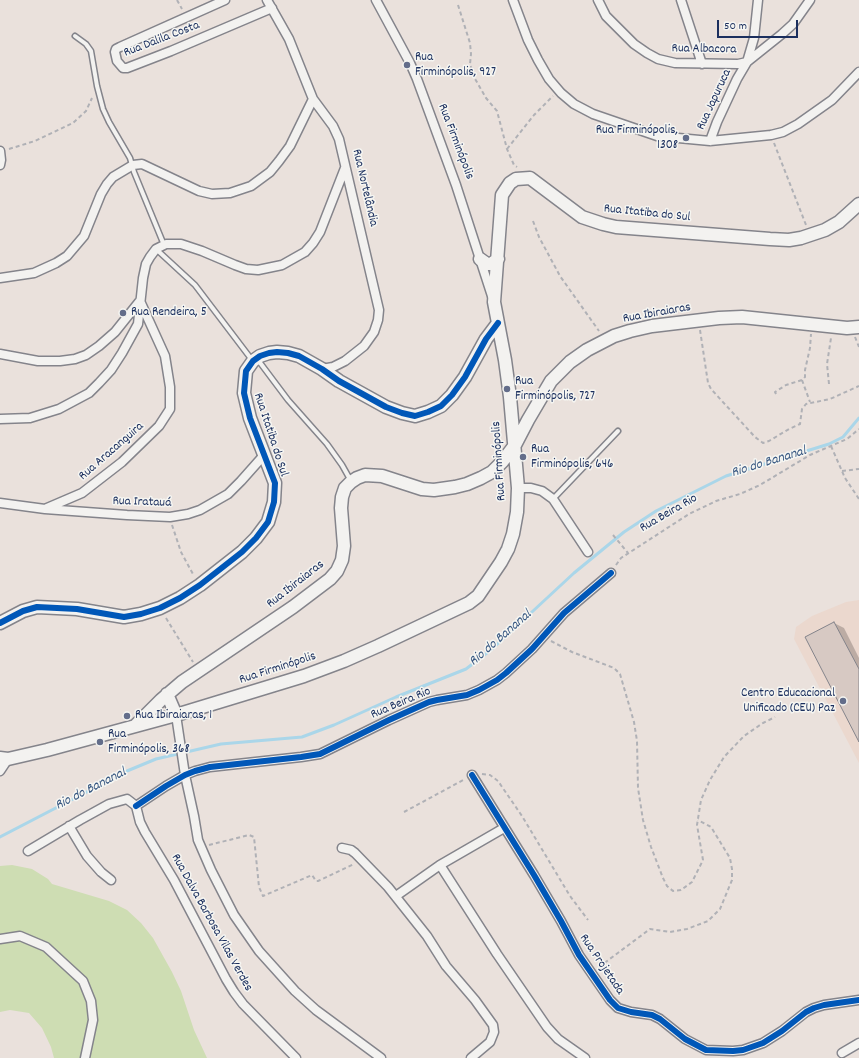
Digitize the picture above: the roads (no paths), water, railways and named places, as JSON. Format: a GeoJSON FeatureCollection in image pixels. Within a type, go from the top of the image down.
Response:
{"type":"FeatureCollection","features":[{"type":"Feature","properties":{"kind":"main road","name":"Rua Itatiba do Sul"},"geometry":{"type":"LineString","coordinates":[[498,260],[502,195],[510,183],[516,179],[530,178],[582,217],[603,224],[616,227],[770,239],[789,240],[825,230],[839,222],[859,204]]}},
{"type":"Feature","properties":{"kind":"main road"},"geometry":{"type":"LineString","coordinates":[[480,259],[487,264],[498,260]]}},
{"type":"Feature","properties":{"kind":"main road"},"geometry":{"type":"LineString","coordinates":[[494,302],[498,260]]}},
{"type":"Feature","properties":{"kind":"main road","name":"Rua Firminópolis"},"geometry":{"type":"LineString","coordinates":[[4,759],[47,750],[157,720],[177,720],[344,661],[469,603],[478,596],[508,549],[513,534],[517,512],[518,488],[515,445],[505,360],[494,302]]}},
{"type":"Feature","properties":{"kind":"main road","name":"Rua Ibiraiaras"},"geometry":{"type":"LineString","coordinates":[[135,726],[167,694],[198,671],[293,607],[330,579],[337,571],[342,560],[344,546],[341,502],[345,488],[351,482],[365,475],[396,480],[422,489],[434,490],[467,484],[492,472],[515,445],[551,381],[559,372],[587,350],[630,330],[742,317],[833,327],[859,327]]}},
{"type":"Feature","properties":{"kind":"main road"},"geometry":{"type":"LineString","coordinates":[[255,360],[269,353],[288,353],[299,356],[322,369],[338,381],[386,407],[415,416],[441,406],[456,389],[486,339],[498,323]]}},
{"type":"Feature","properties":{"kind":"main road"},"geometry":{"type":"LineString","coordinates":[[475,358],[502,343]]}},
{"type":"Feature","properties":{"kind":"main road","name":"Rua Itatiba do Sul"},"geometry":{"type":"LineString","coordinates":[[0,624],[23,611],[37,607],[76,609],[124,617],[141,614],[160,608],[180,598],[200,585],[242,552],[256,538],[268,522],[274,502],[275,483],[250,418],[244,393],[246,371],[255,360]]}},
{"type":"Feature","properties":{"kind":"main road"},"geometry":{"type":"LineString","coordinates":[[167,694],[177,720]]}},
{"type":"Feature","properties":{"kind":"main road"},"geometry":{"type":"LineString","coordinates":[[153,708],[157,720]]}},
{"type":"Feature","properties":{"kind":"street","name":"Rua Dalila Costa"},"geometry":{"type":"LineString","coordinates":[[225,0],[120,46],[115,52],[117,61],[123,68],[127,68],[272,8]]}},
{"type":"Feature","properties":{"kind":"street","name":"Rua Nortelândia"},"geometry":{"type":"LineString","coordinates":[[267,0],[289,39],[313,99],[333,126],[339,139],[345,168],[355,202],[370,276],[379,310],[378,320],[374,332],[364,346],[345,361],[333,367],[322,369]]}},
{"type":"Feature","properties":{"kind":"street","name":"Rua Firminópolis"},"geometry":{"type":"LineString","coordinates":[[376,0],[417,79],[456,185],[494,302]]}},
{"type":"Feature","properties":{"kind":"street"},"geometry":{"type":"LineString","coordinates":[[513,0],[534,53],[549,79],[559,90],[574,104],[593,114],[658,136],[710,141],[771,135],[783,132],[817,112],[832,100],[859,72]]}},
{"type":"Feature","properties":{"kind":"street","name":"Rua Albacora"},"geometry":{"type":"LineString","coordinates":[[598,0],[606,16],[634,44],[647,53],[658,59],[675,63],[702,64],[738,64],[748,62],[787,29],[810,0]]}},
{"type":"Feature","properties":{"kind":"street"},"geometry":{"type":"LineString","coordinates":[[681,0],[702,64]]}},
{"type":"Feature","properties":{"kind":"street","name":"Rua Japuruca"},"geometry":{"type":"LineString","coordinates":[[710,141],[737,79],[748,62],[754,38],[758,0]]}},
{"type":"Feature","properties":{"kind":"street"},"geometry":{"type":"LineString","coordinates":[[0,278],[34,273],[68,256],[84,236],[101,194],[107,184],[113,177],[132,165],[142,164],[200,191],[212,194],[230,193],[242,190],[261,180],[279,161],[290,146],[313,99]]}},
{"type":"Feature","properties":{"kind":"street"},"geometry":{"type":"LineString","coordinates":[[0,165],[3,150]]}},
{"type":"Feature","properties":{"kind":"street"},"geometry":{"type":"LineString","coordinates":[[0,419],[30,418],[59,409],[89,393],[111,370],[138,324],[146,264],[156,249],[164,245],[181,244],[246,269],[258,270],[282,265],[305,252],[313,243],[320,232],[345,168]]}},
{"type":"Feature","properties":{"kind":"street"},"geometry":{"type":"LineString","coordinates":[[0,354],[38,360],[60,361],[75,359],[86,355],[115,332],[140,301]]}},
{"type":"Feature","properties":{"kind":"street","name":"Rua Aracanguira"},"geometry":{"type":"LineString","coordinates":[[45,509],[82,493],[122,462],[154,431],[170,409],[169,371],[165,356],[140,301]]}},
{"type":"Feature","properties":{"kind":"street","name":"Rua Iratauá"},"geometry":{"type":"LineString","coordinates":[[45,509],[170,517],[188,514],[200,510],[228,494],[265,454]]}},
{"type":"Feature","properties":{"kind":"street"},"geometry":{"type":"LineString","coordinates":[[518,488],[531,488],[542,491],[553,499],[588,552]]}},
{"type":"Feature","properties":{"kind":"street"},"geometry":{"type":"LineString","coordinates":[[0,503],[45,509]]}},
{"type":"Feature","properties":{"kind":"street","name":"Rua Beira Rio"},"geometry":{"type":"LineString","coordinates":[[136,806],[184,775],[210,768],[301,758],[320,754],[429,702],[467,695],[488,686],[506,673],[543,637],[564,613],[611,573]]}},
{"type":"Feature","properties":{"kind":"street"},"geometry":{"type":"LineString","coordinates":[[177,720],[184,775],[200,848],[234,916],[269,964],[295,991],[316,1010],[380,1058]]}},
{"type":"Feature","properties":{"kind":"street"},"geometry":{"type":"LineString","coordinates":[[0,771],[4,759]]}},
{"type":"Feature","properties":{"kind":"street","name":"Rua Projetada"},"geometry":{"type":"LineString","coordinates":[[472,775],[534,875],[579,955],[610,1000],[618,1008],[631,1012],[652,1015],[660,1019],[706,1054],[750,1048],[773,1037],[806,1012],[814,1008],[824,1005],[859,1000]]}},
{"type":"Feature","properties":{"kind":"street"},"geometry":{"type":"LineString","coordinates":[[28,851],[109,804],[125,799],[129,800],[136,806]]}},
{"type":"Feature","properties":{"kind":"street","name":"Rua Dalva Barbosa Vilas Verdes"},"geometry":{"type":"LineString","coordinates":[[136,806],[140,822],[145,832],[174,880],[234,992],[243,1004],[296,1058]]}},
{"type":"Feature","properties":{"kind":"street"},"geometry":{"type":"LineString","coordinates":[[69,826],[87,856],[101,872],[111,880]]}},
{"type":"Feature","properties":{"kind":"street"},"geometry":{"type":"LineString","coordinates":[[396,896],[440,865],[504,828]]}},
{"type":"Feature","properties":{"kind":"street"},"geometry":{"type":"LineString","coordinates":[[342,848],[351,850],[396,896],[427,936],[446,966],[475,1000],[494,1028],[493,1037],[490,1042],[471,1058]]}},
{"type":"Feature","properties":{"kind":"street"},"geometry":{"type":"LineString","coordinates":[[440,865],[497,954],[547,1027],[558,1039],[585,1058]]}},
{"type":"Feature","properties":{"kind":"street"},"geometry":{"type":"LineString","coordinates":[[0,939],[20,936],[46,947],[83,981],[91,1001],[93,1020],[85,1058]]}},
{"type":"Feature","properties":{"kind":"street"},"geometry":{"type":"LineString","coordinates":[[842,1053],[859,1043]]}},
{"type":"Feature","properties":{"kind":"lane"},"geometry":{"type":"LineString","coordinates":[[75,36],[86,44],[91,51],[97,86],[104,111],[130,158],[164,245]]}},
{"type":"Feature","properties":{"kind":"lane"},"geometry":{"type":"LineString","coordinates":[[156,249],[195,285],[288,400],[327,444],[342,465],[351,482]]}},
{"type":"Feature","properties":{"kind":"lane"},"geometry":{"type":"LineString","coordinates":[[553,499],[618,431]]}},
{"type":"Feature","properties":{"kind":"waterway","name":"Rio do Bananal"},"geometry":{"type":"LineString","coordinates":[[0,837],[127,771],[156,759],[221,744],[302,737],[466,669],[492,649],[574,573],[624,532],[656,511],[726,476],[829,444],[843,437],[859,418]]}},
{"type":"Feature","properties":{"kind":"place","name":"Rua Firminópolis, 927"},"geometry":{"type":"Point","coordinates":[407,65]}},
{"type":"Feature","properties":{"kind":"place","name":"Rua Firminópolis, 1308"},"geometry":{"type":"Point","coordinates":[686,138]}},
{"type":"Feature","properties":{"kind":"place","name":"Rua Rendeira, 5"},"geometry":{"type":"Point","coordinates":[123,313]}},
{"type":"Feature","properties":{"kind":"place","name":"Rua Firminópolis, 727"},"geometry":{"type":"Point","coordinates":[507,389]}},
{"type":"Feature","properties":{"kind":"place","name":"Rua Firminópolis, 646"},"geometry":{"type":"Point","coordinates":[523,457]}},
{"type":"Feature","properties":{"kind":"place","name":"Centro Educacional Unificado (CEU) Paz"},"geometry":{"type":"Point","coordinates":[843,701]}},
{"type":"Feature","properties":{"kind":"place","name":"Rua Ibiraiaras, 1"},"geometry":{"type":"Point","coordinates":[127,716]}},
{"type":"Feature","properties":{"kind":"place","name":"Rua Firminópolis, 368"},"geometry":{"type":"Point","coordinates":[100,742]}}]}
